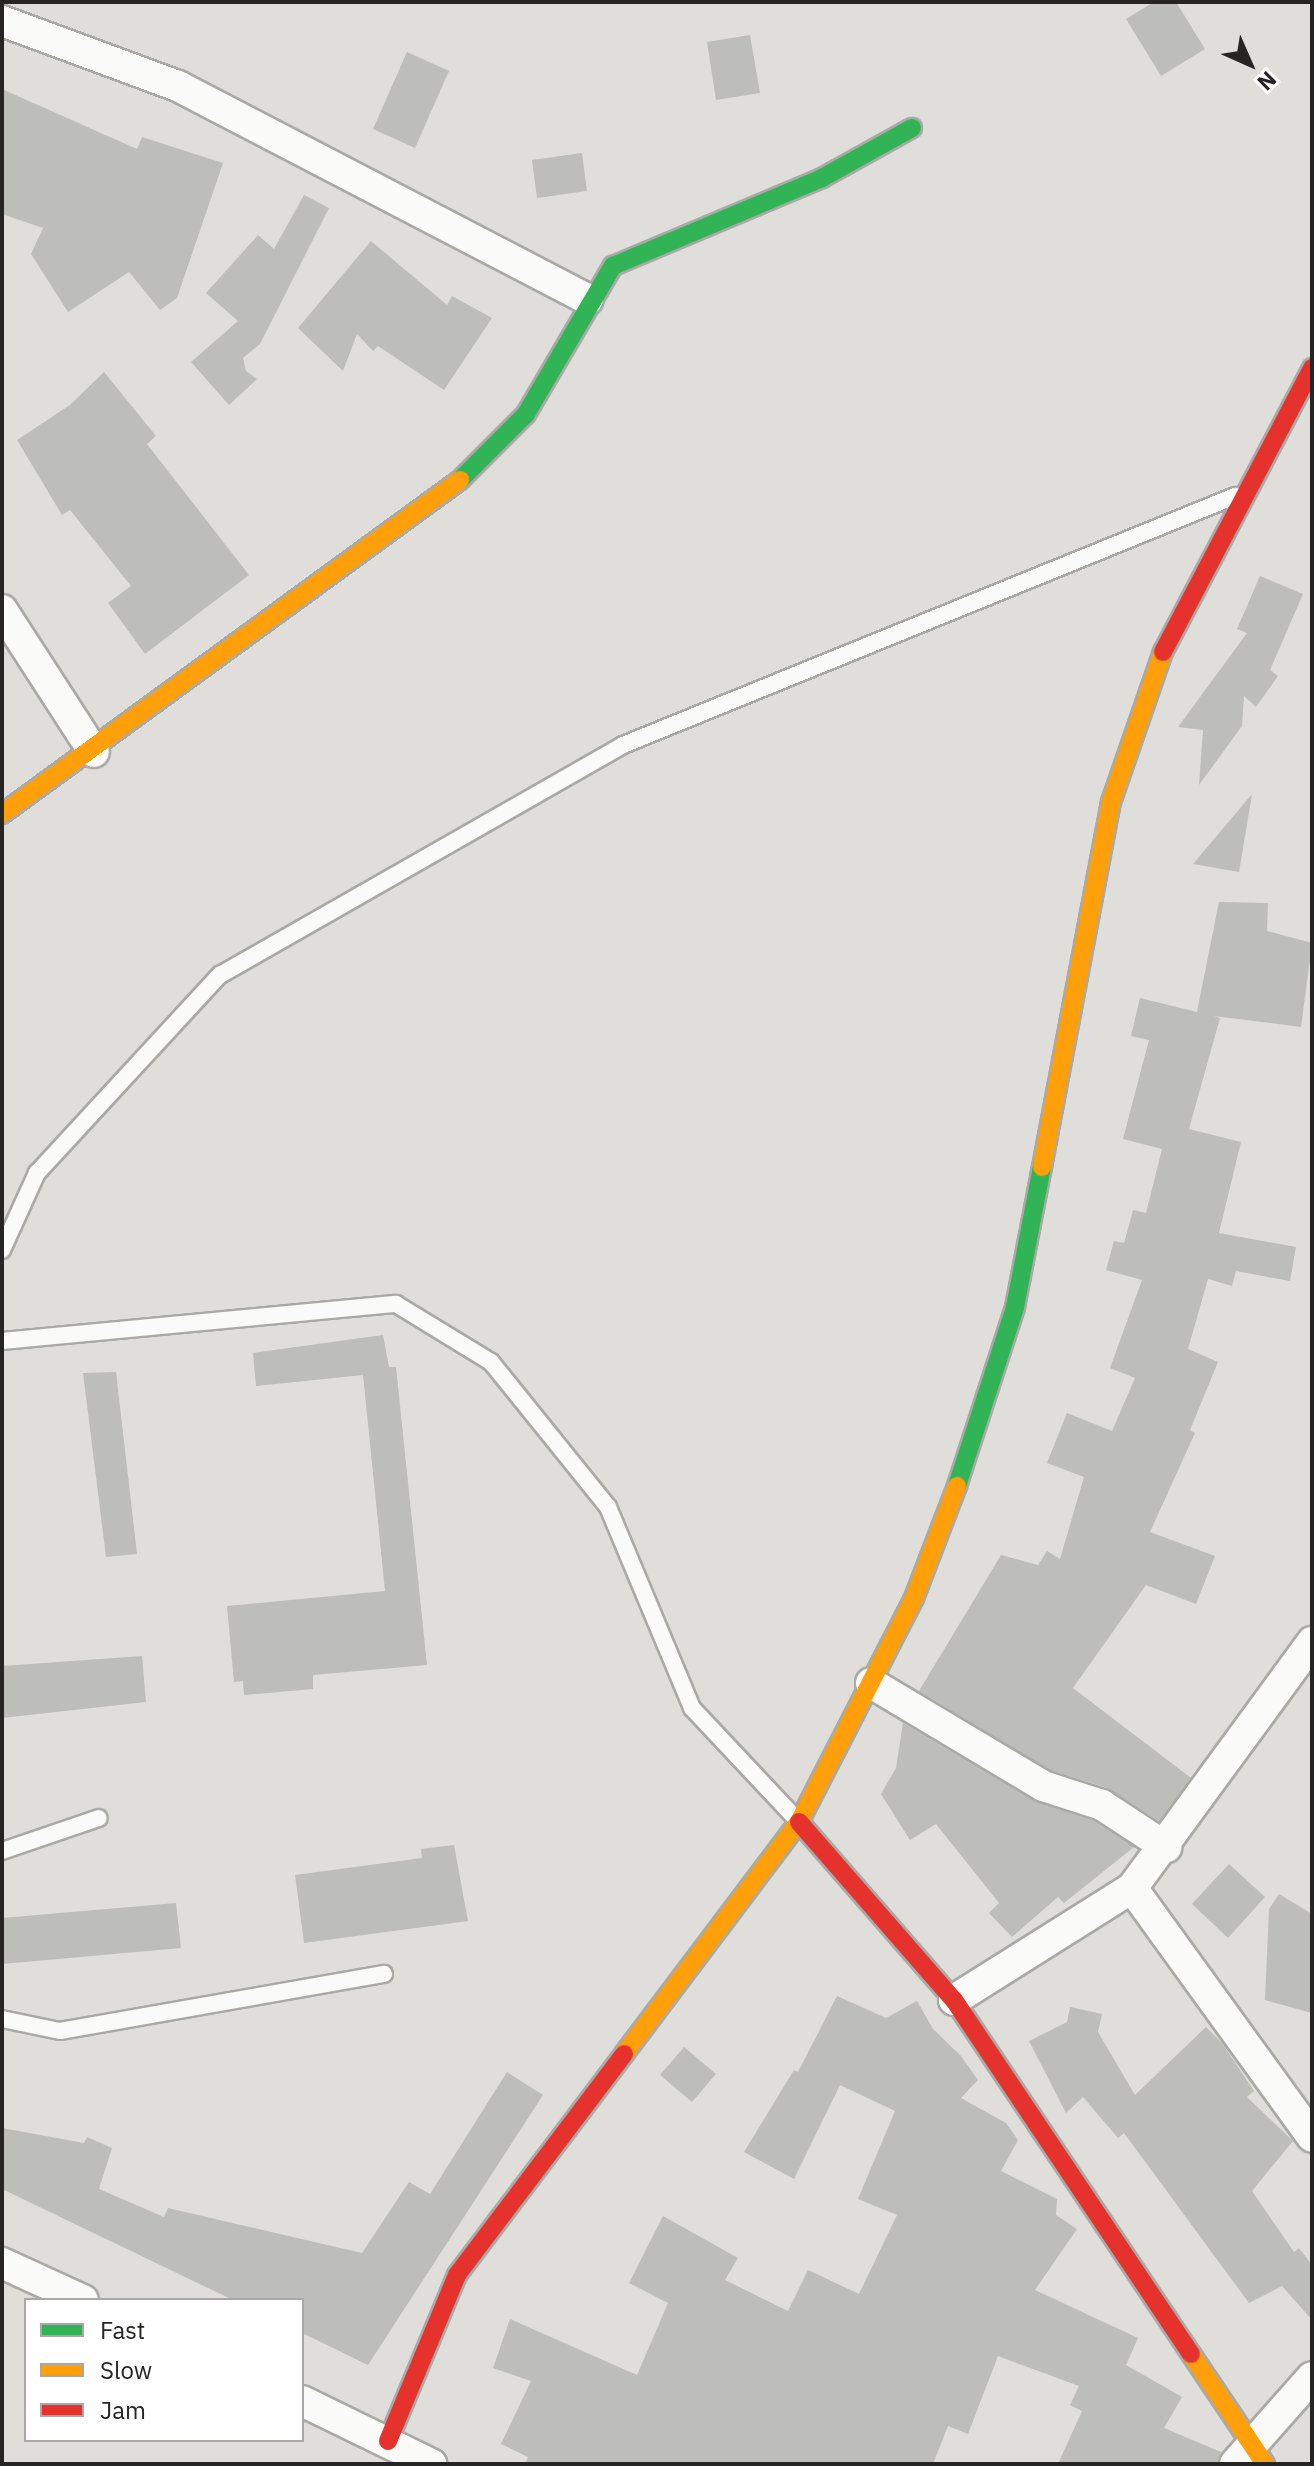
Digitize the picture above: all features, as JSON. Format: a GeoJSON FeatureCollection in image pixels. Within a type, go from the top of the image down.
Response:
{"type":"FeatureCollection","features":[{"type":"Feature","properties":{"kind":"street"},"geometry":{"type":"LineString","coordinates":[[2,21],[178,86],[588,299]]}},
{"type":"Feature","properties":{"kind":"street"},"geometry":{"type":"LineString","coordinates":[[2,814],[94,752],[441,499],[526,414],[588,299],[613,266],[822,178],[912,128]]}},
{"type":"Feature","properties":{"kind":"street"},"geometry":{"type":"LineString","coordinates":[[388,2441],[457,2275],[799,1822],[914,1598],[1015,1307],[1120,774],[1150,678],[1312,368]]}},
{"type":"Feature","properties":{"kind":"street"},"geometry":{"type":"LineString","coordinates":[[2,610],[94,752]]}},
{"type":"Feature","properties":{"kind":"street"},"geometry":{"type":"LineString","coordinates":[[954,2000],[1132,1888],[1166,1847],[1312,1642]]}},
{"type":"Feature","properties":{"kind":"street"},"geometry":{"type":"LineString","coordinates":[[871,1683],[1043,1786],[1102,1805],[1166,1847]]}},
{"type":"Feature","properties":{"kind":"street"},"geometry":{"type":"LineString","coordinates":[[799,1822],[954,2000],[1250,2458],[1312,2377]]}},
{"type":"Feature","properties":{"kind":"street"},"geometry":{"type":"LineString","coordinates":[[1132,1888],[1312,2137]]}},
{"type":"Feature","properties":{"kind":"street"},"geometry":{"type":"LineString","coordinates":[[2,2263],[79,2298]]}},
{"type":"Feature","properties":{"kind":"street"},"geometry":{"type":"LineString","coordinates":[[304,2402],[431,2464]]}},
{"type":"Feature","properties":{"kind":"lane"},"geometry":{"type":"LineString","coordinates":[[2,1250],[37,1173],[220,975],[623,745],[1244,493]]}},
{"type":"Feature","properties":{"kind":"lane"},"geometry":{"type":"LineString","coordinates":[[2,1341],[396,1304],[491,1362],[608,1507],[692,1708],[799,1822]]}},
{"type":"Feature","properties":{"kind":"lane"},"geometry":{"type":"LineString","coordinates":[[2,1851],[99,1818]]}},
{"type":"Feature","properties":{"kind":"lane"},"geometry":{"type":"LineString","coordinates":[[2,2019],[60,2031],[384,1974]]}},
{"type":"Feature","properties":{"kind":"building"},"geometry":{"type":"Polygon","coordinates":[[[1154,2],[1176,2],[1205,49],[1161,76],[1126,19],[1154,2]]]}},
{"type":"Feature","properties":{"kind":"building"},"geometry":{"type":"Polygon","coordinates":[[[750,35],[760,93],[716,100],[707,42],[750,35]]]}},
{"type":"Feature","properties":{"kind":"building"},"geometry":{"type":"Polygon","coordinates":[[[407,52],[449,71],[415,148],[373,129],[407,52]]]}},
{"type":"Feature","properties":{"kind":"building"},"geometry":{"type":"Polygon","coordinates":[[[2,89],[137,149],[142,137],[223,163],[177,298],[160,310],[129,272],[68,312],[31,254],[43,228],[2,214],[2,89]]]}},
{"type":"Feature","properties":{"kind":"building"},"geometry":{"type":"Polygon","coordinates":[[[582,153],[587,191],[537,198],[532,160],[582,153]]]}},
{"type":"Feature","properties":{"kind":"building"},"geometry":{"type":"Polygon","coordinates":[[[304,195],[329,208],[260,344],[243,358],[246,371],[257,379],[229,405],[191,362],[238,321],[206,293],[258,235],[274,249],[304,195]]]}},
{"type":"Feature","properties":{"kind":"building"},"geometry":{"type":"Polygon","coordinates":[[[371,241],[447,305],[452,296],[492,318],[444,390],[378,346],[373,351],[357,334],[343,371],[298,328],[371,241]]]}},
{"type":"Feature","properties":{"kind":"building"},"geometry":{"type":"Polygon","coordinates":[[[104,372],[156,436],[147,444],[249,575],[145,654],[108,603],[131,586],[70,510],[62,515],[17,440],[70,405],[104,372]]]}},
{"type":"Feature","properties":{"kind":"building"},"geometry":{"type":"Polygon","coordinates":[[[1260,576],[1303,594],[1270,670],[1278,676],[1256,707],[1244,696],[1242,726],[1199,785],[1203,730],[1178,727],[1247,633],[1237,629],[1260,576]]]}},
{"type":"Feature","properties":{"kind":"building"},"geometry":{"type":"Polygon","coordinates":[[[1252,794],[1239,872],[1193,864],[1252,794]]]}},
{"type":"Feature","properties":{"kind":"building"},"geometry":{"type":"Polygon","coordinates":[[[1219,902],[1268,903],[1267,931],[1312,943],[1301,1027],[1214,1016],[1220,1018],[1189,1129],[1241,1142],[1219,1233],[1296,1247],[1290,1281],[1236,1271],[1232,1286],[1208,1279],[1188,1349],[1218,1362],[1190,1430],[1195,1433],[1150,1532],[1215,1556],[1196,1604],[1146,1585],[1073,1688],[1191,1778],[1159,1821],[1108,1788],[1050,1770],[919,1691],[1001,1555],[1038,1565],[1047,1551],[1060,1559],[1084,1477],[1047,1463],[1067,1413],[1112,1431],[1135,1378],[1110,1368],[1142,1280],[1106,1270],[1114,1241],[1124,1243],[1133,1210],[1146,1213],[1162,1149],[1123,1139],[1149,1040],[1131,1036],[1140,998],[1197,1012],[1219,902]]]}},
{"type":"Feature","properties":{"kind":"building"},"geometry":{"type":"Polygon","coordinates":[[[383,1335],[389,1367],[396,1367],[427,1665],[313,1675],[313,1689],[244,1695],[243,1681],[234,1682],[227,1606],[385,1591],[363,1375],[256,1386],[253,1353],[383,1335]]]}},
{"type":"Feature","properties":{"kind":"building"},"geometry":{"type":"Polygon","coordinates":[[[116,1372],[137,1554],[106,1557],[83,1373],[116,1372]]]}},
{"type":"Feature","properties":{"kind":"building"},"geometry":{"type":"Polygon","coordinates":[[[142,1656],[146,1702],[2,1718],[2,1666],[142,1656]]]}},
{"type":"Feature","properties":{"kind":"building"},"geometry":{"type":"Polygon","coordinates":[[[903,1723],[1034,1801],[1094,1821],[1134,1847],[1064,1903],[1058,1897],[1012,1937],[989,1913],[999,1903],[936,1824],[910,1840],[881,1794],[896,1768],[903,1723]]]}},
{"type":"Feature","properties":{"kind":"building"},"geometry":{"type":"Polygon","coordinates":[[[454,1845],[468,1921],[304,1943],[295,1875],[422,1858],[421,1849],[454,1845]]]}},
{"type":"Feature","properties":{"kind":"building"},"geometry":{"type":"Polygon","coordinates":[[[1229,1864],[1265,1897],[1228,1938],[1192,1904],[1229,1864]]]}},
{"type":"Feature","properties":{"kind":"building"},"geometry":{"type":"Polygon","coordinates":[[[1279,1894],[1312,1914],[1312,2013],[1265,2000],[1269,1909],[1279,1894]]]}},
{"type":"Feature","properties":{"kind":"building"},"geometry":{"type":"Polygon","coordinates":[[[176,1903],[181,1948],[2,1964],[2,1918],[176,1903]]]}},
{"type":"Feature","properties":{"kind":"building"},"geometry":{"type":"Polygon","coordinates":[[[837,1996],[886,2018],[917,2001],[933,2029],[961,2056],[978,2080],[961,2098],[1006,2123],[1018,2140],[1001,2171],[1057,2199],[1056,2215],[1077,2229],[1035,2290],[1138,2338],[1126,2365],[1182,2397],[1164,2428],[1221,2452],[1217,2464],[1058,2464],[1082,2411],[1070,2405],[1079,2386],[998,2356],[968,2434],[948,2426],[933,2464],[525,2464],[528,2457],[501,2444],[531,2381],[493,2368],[510,2319],[637,2375],[668,2303],[629,2283],[663,2216],[738,2258],[725,2280],[788,2311],[808,2270],[859,2294],[897,2215],[858,2199],[895,2111],[840,2085],[794,2179],[744,2152],[794,2070],[798,2072],[837,1996]]]}},
{"type":"Feature","properties":{"kind":"building"},"geometry":{"type":"Polygon","coordinates":[[[1070,2007],[1102,2014],[1098,2032],[1135,2095],[1206,2027],[1222,2043],[1254,2091],[1247,2097],[1293,2141],[1252,2191],[1294,2252],[1299,2248],[1312,2265],[1312,2320],[1282,2286],[1249,2303],[1124,2133],[1118,2138],[1083,2097],[1066,2113],[1029,2041],[1067,2022],[1070,2007]]]}},
{"type":"Feature","properties":{"kind":"building"},"geometry":{"type":"Polygon","coordinates":[[[684,2047],[716,2074],[692,2102],[660,2075],[684,2047]]]}},
{"type":"Feature","properties":{"kind":"building"},"geometry":{"type":"Polygon","coordinates":[[[507,2072],[543,2095],[368,2365],[304,2334],[304,2298],[229,2298],[2,2189],[2,2128],[84,2143],[87,2137],[112,2148],[99,2189],[164,2217],[168,2208],[362,2253],[409,2182],[430,2194],[507,2072]]]}},
{"type":"Feature","properties":{"kind":"traffic: fast"},"geometry":{"type":"LineString","coordinates":[[460,480],[526,414],[613,266],[822,178],[912,128]]}},
{"type":"Feature","properties":{"kind":"traffic: fast"},"geometry":{"type":"LineString","coordinates":[[957,1486],[1015,1307],[1042,1167]]}},
{"type":"Feature","properties":{"kind":"traffic: slow"},"geometry":{"type":"LineString","coordinates":[[2,814],[460,480]]}},
{"type":"Feature","properties":{"kind":"traffic: slow"},"geometry":{"type":"LineString","coordinates":[[1042,1167],[1111,802],[1163,652]]}},
{"type":"Feature","properties":{"kind":"traffic: slow"},"geometry":{"type":"LineString","coordinates":[[624,2054],[799,1822],[914,1598],[957,1486]]}},
{"type":"Feature","properties":{"kind":"traffic: slow"},"geometry":{"type":"LineString","coordinates":[[1191,2354],[1265,2464]]}},
{"type":"Feature","properties":{"kind":"traffic: jam"},"geometry":{"type":"LineString","coordinates":[[1163,652],[1312,368]]}},
{"type":"Feature","properties":{"kind":"traffic: jam"},"geometry":{"type":"LineString","coordinates":[[799,1822],[954,2000],[1191,2354]]}},
{"type":"Feature","properties":{"kind":"traffic: jam"},"geometry":{"type":"LineString","coordinates":[[388,2441],[457,2275],[624,2054]]}}]}
